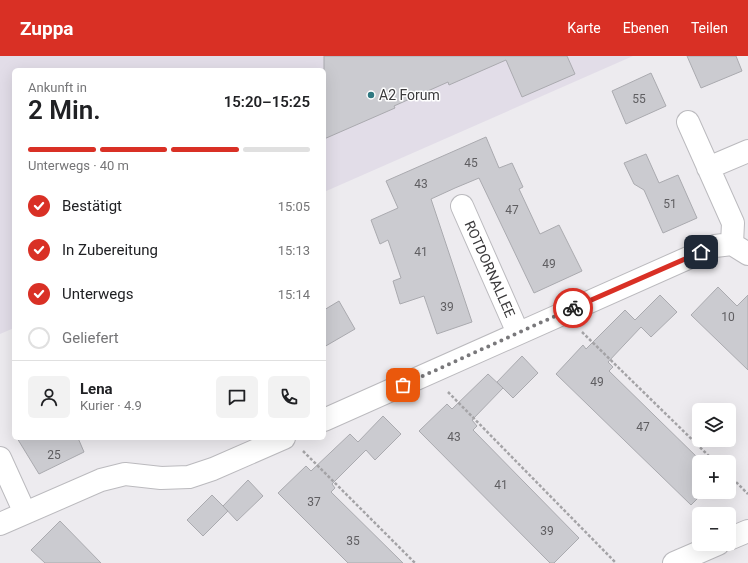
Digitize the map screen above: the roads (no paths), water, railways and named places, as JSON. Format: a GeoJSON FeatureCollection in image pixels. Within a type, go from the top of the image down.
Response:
{"type":"FeatureCollection","features":[{"type":"Feature","properties":{"kind":"street","name":"ROTDORNALLEE"},"geometry":{"type":"LineString","coordinates":[[326,419],[715,246],[740,249],[733,224],[688,122]]}},
{"type":"Feature","properties":{"kind":"street"},"geometry":{"type":"LineString","coordinates":[[708,168],[748,151]]}},
{"type":"Feature","properties":{"kind":"street","name":"ROTDORNALLEE"},"geometry":{"type":"LineString","coordinates":[[462,206],[518,333]]}},
{"type":"Feature","properties":{"kind":"street"},"geometry":{"type":"LineString","coordinates":[[0,524],[102,480],[125,474],[161,478],[189,477],[288,441]]}},
{"type":"Feature","properties":{"kind":"street"},"geometry":{"type":"LineString","coordinates":[[0,458],[24,513]]}},
{"type":"Feature","properties":{"kind":"street"},"geometry":{"type":"LineString","coordinates":[[736,536],[748,531]]}},
{"type":"Feature","properties":{"kind":"street"},"geometry":{"type":"LineString","coordinates":[[674,563],[702,551]]}},
{"type":"Feature","properties":{"kind":"place","name":"A2 Forum"},"geometry":{"type":"Point","coordinates":[371,95]}}]}
